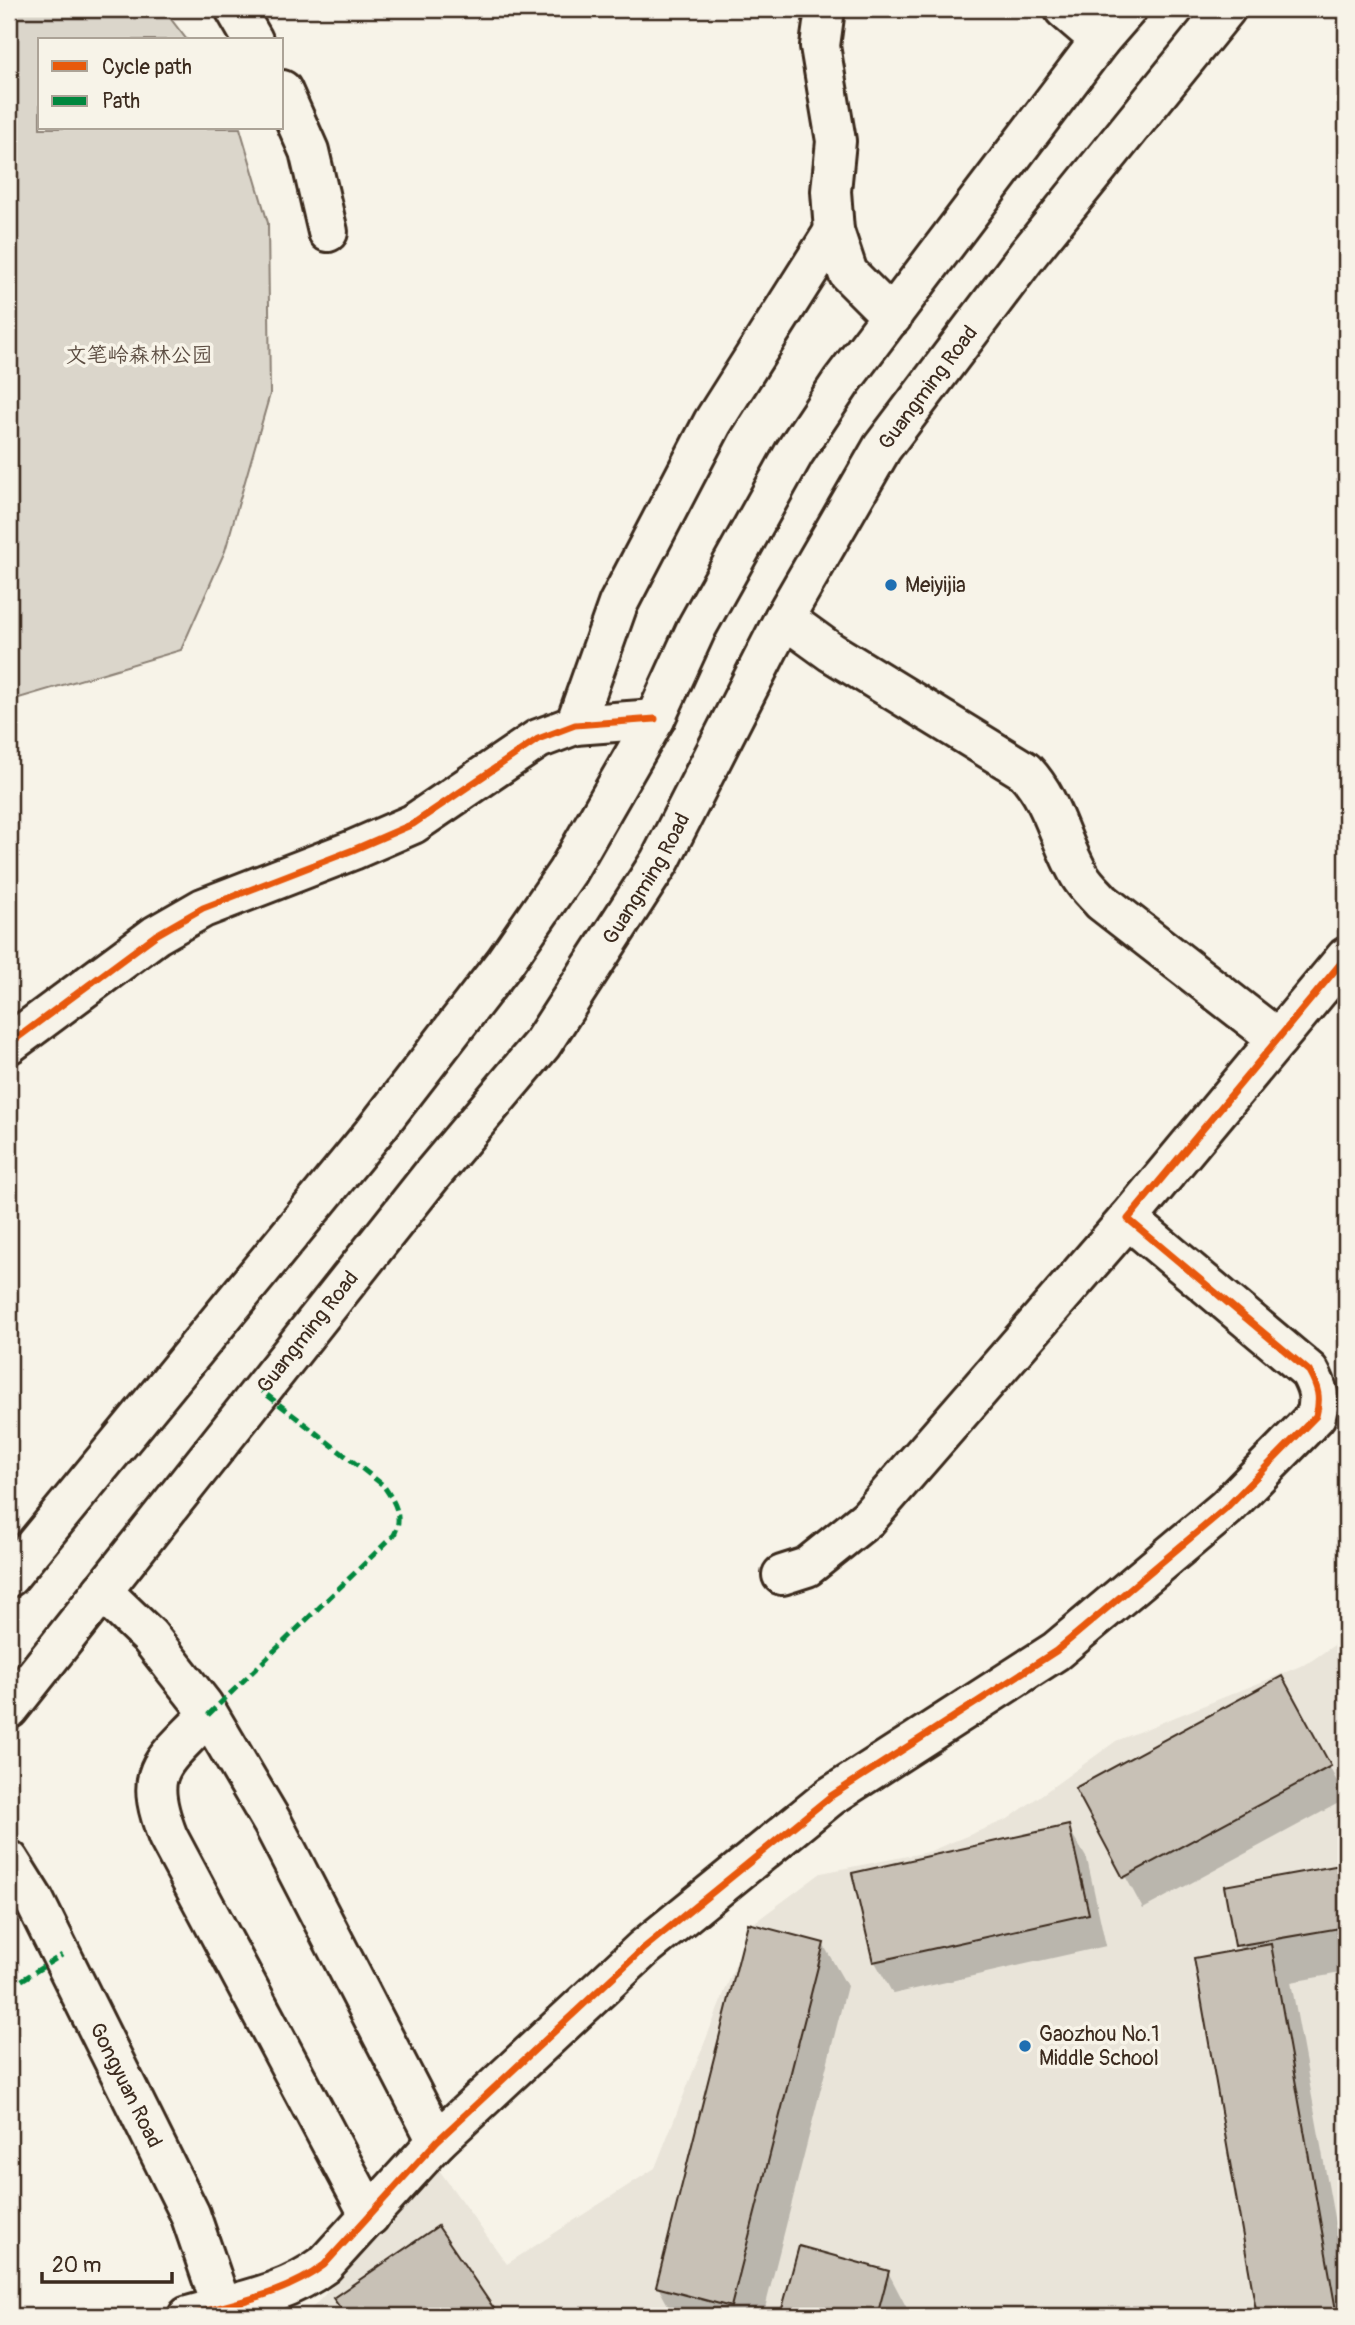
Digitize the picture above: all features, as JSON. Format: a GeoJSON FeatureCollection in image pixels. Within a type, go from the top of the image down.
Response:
{"type":"FeatureCollection","features":[{"type":"Feature","properties":{"kind":"street"},"geometry":{"type":"LineString","coordinates":[[235,9],[252,38]]}},
{"type":"Feature","properties":{"kind":"street"},"geometry":{"type":"LineString","coordinates":[[825,9],[820,46],[836,141],[831,191],[834,231],[848,273],[892,317]]}},
{"type":"Feature","properties":{"kind":"street"},"geometry":{"type":"LineString","coordinates":[[1065,9],[1100,40]]}},
{"type":"Feature","properties":{"kind":"street"},"geometry":{"type":"LineString","coordinates":[[9,1577],[364,1144],[505,962],[567,872],[655,719],[697,627],[756,517],[842,380],[1100,40],[1127,9]]}},
{"type":"Feature","properties":{"kind":"street","name":"Guangming Road"},"geometry":{"type":"LineString","coordinates":[[9,1709],[432,1176],[541,1044],[660,861],[784,618],[882,448],[1029,253],[1226,9]]}},
{"type":"Feature","properties":{"kind":"street"},"geometry":{"type":"LineString","coordinates":[[284,95],[309,151],[328,232]]}},
{"type":"Feature","properties":{"kind":"street"},"geometry":{"type":"LineString","coordinates":[[575,725],[618,604],[694,458],[735,386],[834,231]]}},
{"type":"Feature","properties":{"kind":"street"},"geometry":{"type":"LineString","coordinates":[[784,618],[831,652],[1025,771],[1040,787],[1051,806],[1082,879],[1102,901],[1278,1039]]}},
{"type":"Feature","properties":{"kind":"street"},"geometry":{"type":"LineString","coordinates":[[9,1044],[156,935],[203,908],[389,836],[413,824],[538,739],[575,725],[655,719]]}},
{"type":"Feature","properties":{"kind":"street"},"geometry":{"type":"LineString","coordinates":[[782,1575],[807,1567],[868,1518],[1128,1219],[1346,957]]}},
{"type":"Feature","properties":{"kind":"street"},"geometry":{"type":"LineString","coordinates":[[212,2313],[275,2293],[307,2278],[370,2216],[437,2141],[644,1948],[831,1796],[1056,1651],[1226,1508],[1316,1416],[1320,1403],[1317,1386],[1309,1371],[1128,1219]]}},
{"type":"Feature","properties":{"kind":"street"},"geometry":{"type":"LineString","coordinates":[[102,1591],[165,1654],[208,1715],[272,1822],[437,2141]]}},
{"type":"Feature","properties":{"kind":"street"},"geometry":{"type":"LineString","coordinates":[[208,1715],[164,1762],[156,1778],[155,1804],[168,1837],[370,2216]]}},
{"type":"Feature","properties":{"kind":"street","name":"Gongyuan Road"},"geometry":{"type":"LineString","coordinates":[[9,1860],[34,1899],[190,2214],[212,2313]]}},
{"type":"Feature","properties":{"kind":"shaded area","name":"Gaozhou No.1 Middle School"},"geometry":{"type":"Polygon","coordinates":[[[1346,1637],[1346,2316],[305,2316],[439,2170],[507,2264],[655,2168],[751,1925],[821,1873],[928,1852],[1008,1819],[1116,1741],[1308,1663],[1346,1637]]]}},
{"type":"Feature","properties":{"kind":"green space","name":"文笔岭森林公园"},"geometry":{"type":"Polygon","coordinates":[[[9,9],[163,9],[185,38],[38,38],[38,130],[241,130],[268,223],[270,394],[225,551],[181,650],[9,701],[9,9]]]}},
{"type":"Feature","properties":{"kind":"building"},"geometry":{"type":"Polygon","coordinates":[[[1282,1676],[1331,1766],[1123,1878],[1075,1788],[1282,1676]]]}},
{"type":"Feature","properties":{"kind":"building"},"geometry":{"type":"Polygon","coordinates":[[[1069,1825],[1089,1914],[873,1962],[852,1873],[1069,1825]]]}},
{"type":"Feature","properties":{"kind":"building"},"geometry":{"type":"Polygon","coordinates":[[[1346,1864],[1346,1927],[1235,1946],[1224,1886],[1346,1864]]]}},
{"type":"Feature","properties":{"kind":"building"},"geometry":{"type":"Polygon","coordinates":[[[748,1923],[824,1943],[731,2307],[656,2287],[748,1923]]]}},
{"type":"Feature","properties":{"kind":"building"},"geometry":{"type":"Polygon","coordinates":[[[1271,1944],[1337,2316],[1257,2316],[1194,1958],[1271,1944]]]}},
{"type":"Feature","properties":{"kind":"building"},"geometry":{"type":"Polygon","coordinates":[[[438,2226],[499,2316],[346,2316],[333,2298],[438,2226]]]}},
{"type":"Feature","properties":{"kind":"building"},"geometry":{"type":"Polygon","coordinates":[[[799,2246],[889,2271],[877,2316],[780,2316],[799,2246]]]}},
{"type":"Feature","properties":{"kind":"marked path"},"geometry":{"type":"LineString","coordinates":[[208,1715],[394,1535],[397,1528],[398,1515],[383,1485],[262,1391]]}},
{"type":"Feature","properties":{"kind":"marked path"},"geometry":{"type":"LineString","coordinates":[[9,1988],[62,1955]]}},
{"type":"Feature","properties":{"kind":"cycle path"},"geometry":{"type":"LineString","coordinates":[[9,1044],[156,935],[203,908],[413,824],[538,739],[575,725],[655,719]]}},
{"type":"Feature","properties":{"kind":"cycle path"},"geometry":{"type":"LineString","coordinates":[[188,2316],[276,2291],[324,2265],[437,2141],[644,1948],[831,1796],[1056,1651],[1226,1508],[1316,1416],[1318,1393],[1309,1371],[1128,1219],[1346,957]]}},
{"type":"Feature","properties":{"kind":"place","name":"Meiyijia"},"geometry":{"type":"Point","coordinates":[891,585]}},
{"type":"Feature","properties":{"kind":"place","name":"Gaozhou No.1 Middle School"},"geometry":{"type":"Point","coordinates":[1025,2046]}}]}
